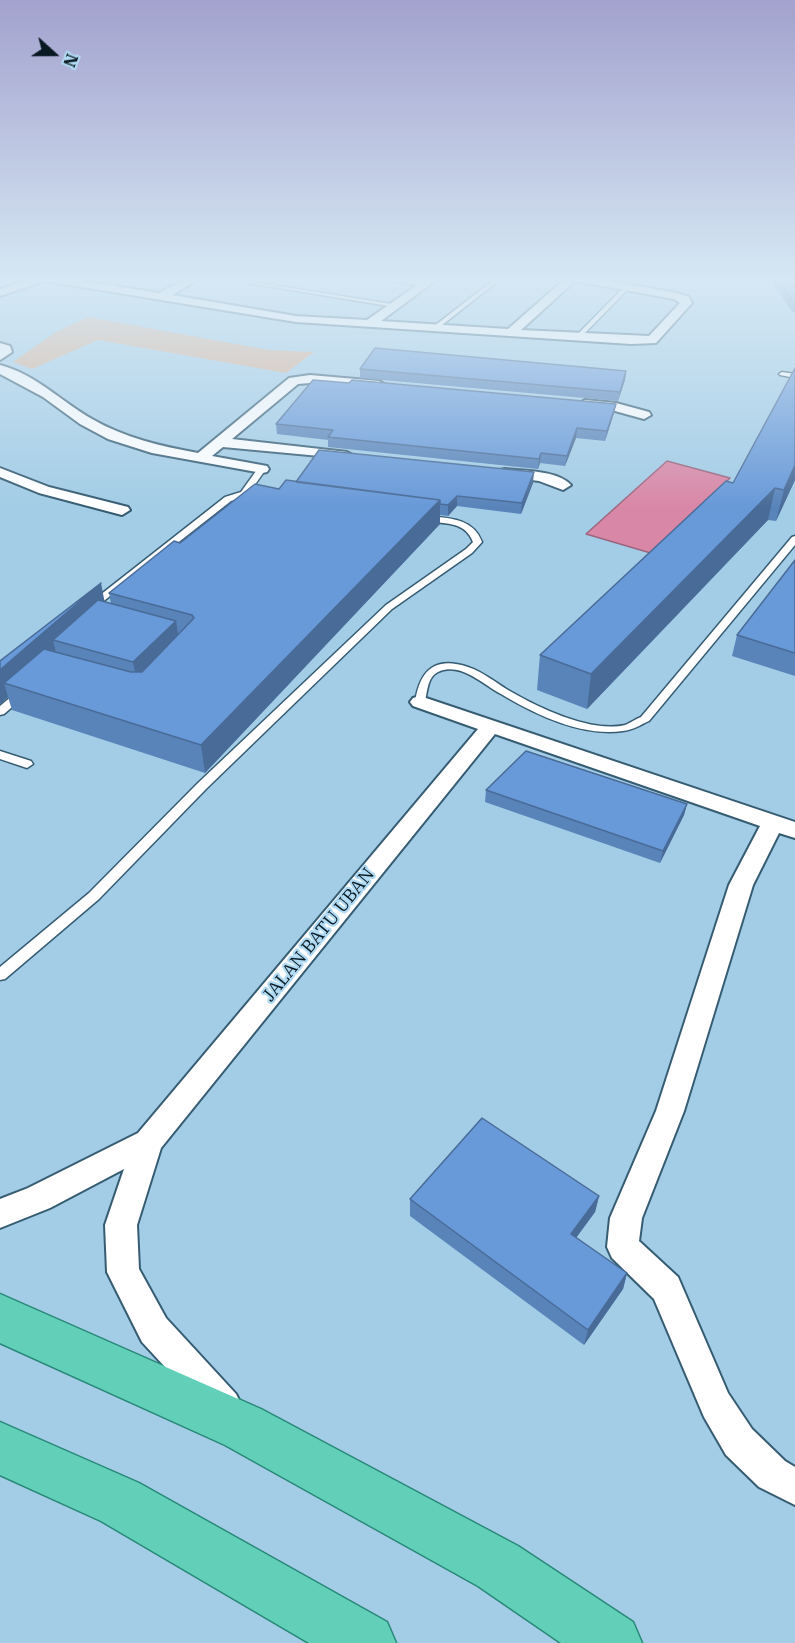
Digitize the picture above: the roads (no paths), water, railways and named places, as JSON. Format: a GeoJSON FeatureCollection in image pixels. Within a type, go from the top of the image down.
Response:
{"type":"FeatureCollection","features":[{"type":"Feature","properties":{"kind":"highway"},"geometry":{"type":"LineString","coordinates":[[0,1318],[243,1427],[498,1566],[612,1643]]}},
{"type":"Feature","properties":{"kind":"highway"},"geometry":{"type":"LineString","coordinates":[[0,1448],[120,1502],[366,1643]]}},
{"type":"Feature","properties":{"kind":"street"},"geometry":{"type":"LineString","coordinates":[[0,369],[48,394],[100,430],[152,449],[262,469]]}},
{"type":"Feature","properties":{"kind":"street"},"geometry":{"type":"LineString","coordinates":[[199,459],[299,379],[392,386]]}},
{"type":"Feature","properties":{"kind":"street"},"geometry":{"type":"LineString","coordinates":[[569,403],[616,407],[644,415]]}},
{"type":"Feature","properties":{"kind":"street"},"geometry":{"type":"LineString","coordinates":[[220,442],[363,457]]}},
{"type":"Feature","properties":{"kind":"street"},"geometry":{"type":"LineString","coordinates":[[0,472],[44,490],[122,510]]}},
{"type":"Feature","properties":{"kind":"street"},"geometry":{"type":"LineString","coordinates":[[493,472],[541,477],[563,485]]}},
{"type":"Feature","properties":{"kind":"street"},"geometry":{"type":"LineString","coordinates":[[420,702],[784,826],[741,885],[670,1111],[626,1218],[623,1247],[666,1288],[716,1405],[739,1442],[772,1474],[795,1488]]}},
{"type":"Feature","properties":{"kind":"street","name":"JALAN BATU UBAN"},"geometry":{"type":"LineString","coordinates":[[243,1427],[154,1330],[123,1272],[121,1225],[148,1142],[490,727]]}},
{"type":"Feature","properties":{"kind":"street","name":"JALAN BATU UBAN"},"geometry":{"type":"LineString","coordinates":[[0,1214],[39,1198],[148,1142]]}},
{"type":"Feature","properties":{"kind":"lane"},"geometry":{"type":"LineString","coordinates":[[782,374],[795,376]]}},
{"type":"Feature","properties":{"kind":"lane"},"geometry":{"type":"LineString","coordinates":[[237,510],[246,503],[244,494],[262,469]]}},
{"type":"Feature","properties":{"kind":"lane"},"geometry":{"type":"LineString","coordinates":[[86,611],[228,499],[244,494],[264,498]]}},
{"type":"Feature","properties":{"kind":"lane"},"geometry":{"type":"LineString","coordinates":[[0,975],[94,896],[202,786],[389,607],[469,551],[478,542],[476,533],[469,526],[410,517]]}},
{"type":"Feature","properties":{"kind":"lane"},"geometry":{"type":"LineString","coordinates":[[420,702],[422,682],[426,676],[438,668],[457,667],[473,673],[507,694],[568,721],[601,729],[626,728],[645,719],[795,539]]}},
{"type":"Feature","properties":{"kind":"lane"},"geometry":{"type":"LineString","coordinates":[[0,712],[33,683]]}},
{"type":"Feature","properties":{"kind":"lane"},"geometry":{"type":"LineString","coordinates":[[0,755],[27,764]]}}]}
